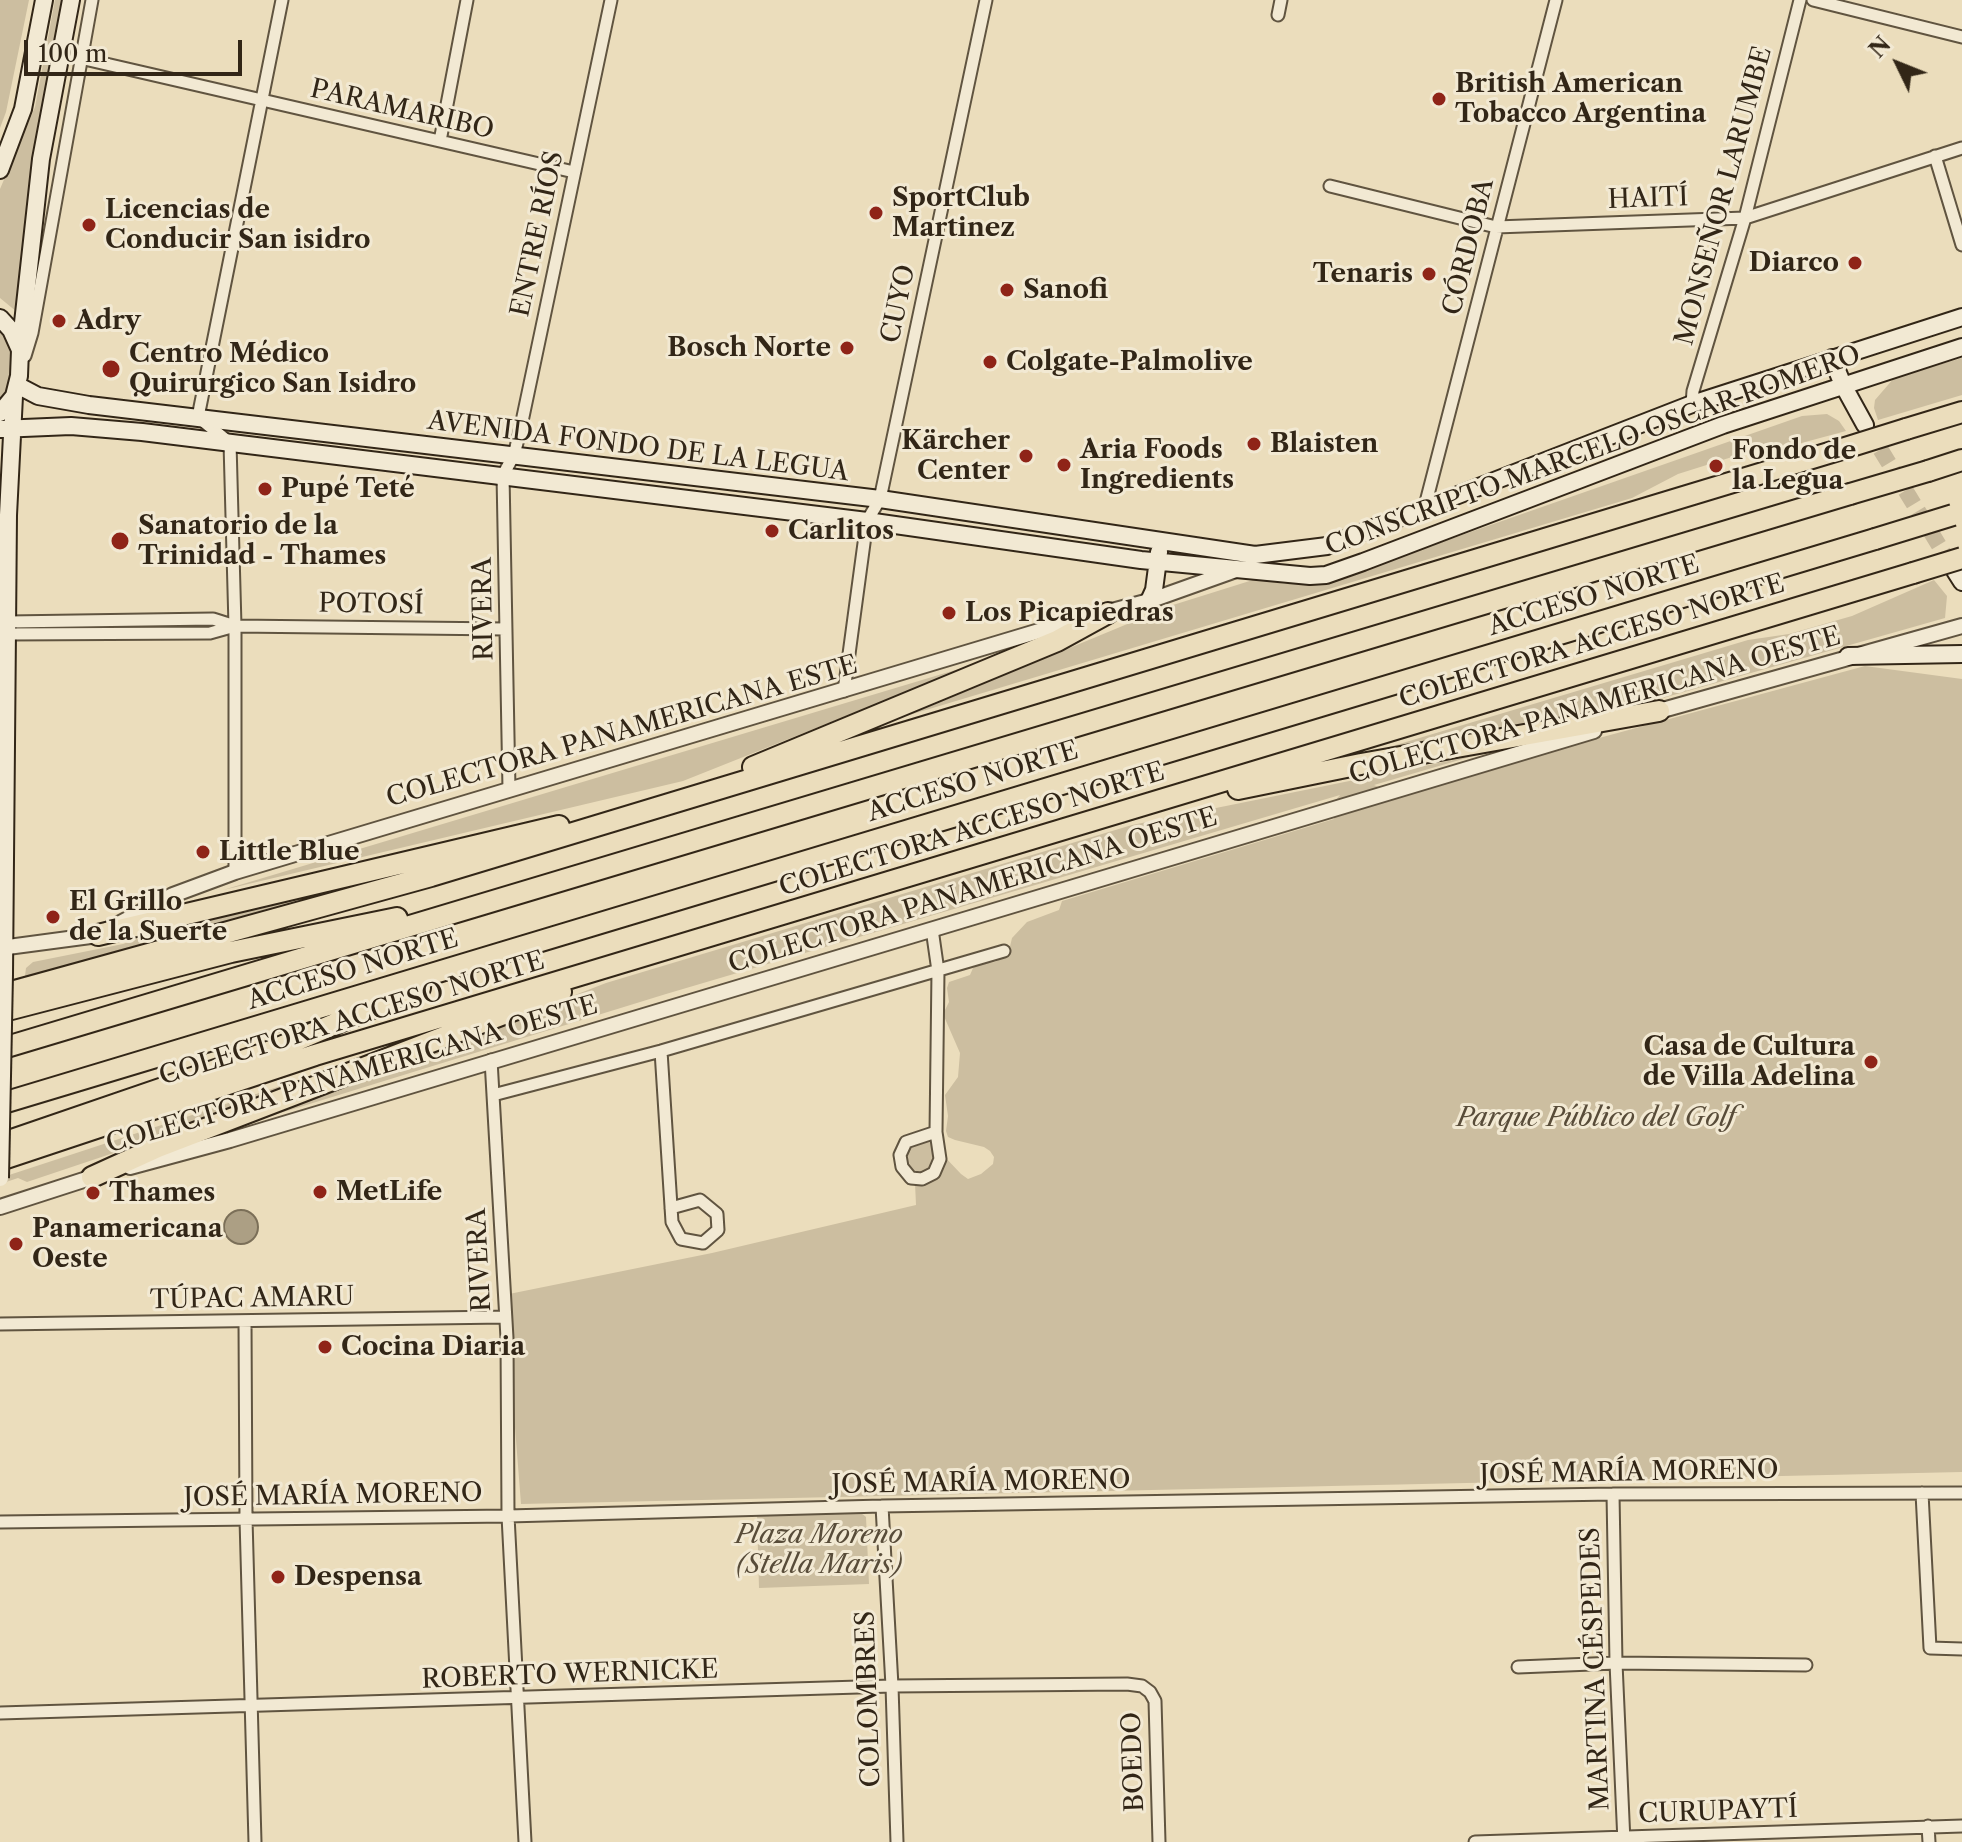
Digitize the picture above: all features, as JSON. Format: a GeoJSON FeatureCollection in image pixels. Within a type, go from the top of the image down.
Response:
{"type":"FeatureCollection","features":[{"type":"Feature","properties":{"kind":"highway"},"geometry":{"type":"LineString","coordinates":[[0,995],[416,881],[1962,412]]}},
{"type":"Feature","properties":{"kind":"highway","name":"ACCESO NORTE"},"geometry":{"type":"LineString","coordinates":[[0,1049],[1962,460]]}},
{"type":"Feature","properties":{"kind":"highway","name":"ACCESO NORTE"},"geometry":{"type":"LineString","coordinates":[[0,1104],[1958,514]]}},
{"type":"Feature","properties":{"kind":"highway","name":"COLECTORA ACCESO NORTE"},"geometry":{"type":"LineString","coordinates":[[0,1160],[315,1055],[679,944],[1913,573],[1960,570]]}},
{"type":"Feature","properties":{"kind":"highway"},"geometry":{"type":"LineString","coordinates":[[98,935],[536,830],[651,810],[1057,641],[1108,613]]}},
{"type":"Feature","properties":{"kind":"highway"},"geometry":{"type":"LineString","coordinates":[[1109,816],[1361,764],[1659,711]]}},
{"type":"Feature","properties":{"kind":"highway"},"geometry":{"type":"LineString","coordinates":[[0,1012],[231,952],[526,892]]}},
{"type":"Feature","properties":{"kind":"highway"},"geometry":{"type":"LineString","coordinates":[[92,1177],[158,1147],[483,1024],[679,944]]}},
{"type":"Feature","properties":{"kind":"highway"},"geometry":{"type":"LineString","coordinates":[[0,1144],[271,1051],[519,946]]}},
{"type":"Feature","properties":{"kind":"main road"},"geometry":{"type":"LineString","coordinates":[[0,170],[23,109],[44,0]]}},
{"type":"Feature","properties":{"kind":"main road"},"geometry":{"type":"LineString","coordinates":[[0,1181],[8,628],[6,429],[17,386],[41,159],[71,0]]}},
{"type":"Feature","properties":{"kind":"main road","name":"CONSCRIPTO MARCELO OSCAR ROMERO"},"geometry":{"type":"LineString","coordinates":[[1255,555],[1327,546],[1692,404],[1962,317]]}},
{"type":"Feature","properties":{"kind":"main road"},"geometry":{"type":"LineString","coordinates":[[0,318],[11,330],[20,350]]}},
{"type":"Feature","properties":{"kind":"main road","name":"CONSCRIPTO MARCELO OSCAR ROMERO"},"geometry":{"type":"LineString","coordinates":[[1237,570],[1326,575],[1650,451],[1962,347]]}},
{"type":"Feature","properties":{"kind":"main road"},"geometry":{"type":"LineString","coordinates":[[1832,358],[1865,425]]}},
{"type":"Feature","properties":{"kind":"main road"},"geometry":{"type":"LineString","coordinates":[[0,413],[17,386]]}},
{"type":"Feature","properties":{"kind":"main road","name":"AVENIDA FONDO DE LA LEGUA"},"geometry":{"type":"LineString","coordinates":[[17,386],[51,399],[266,428],[880,499],[1255,555]]}},
{"type":"Feature","properties":{"kind":"main road","name":"AVENIDA FONDO DE LA LEGUA"},"geometry":{"type":"LineString","coordinates":[[6,429],[71,426],[230,443],[503,475],[1237,570]]}},
{"type":"Feature","properties":{"kind":"main road"},"geometry":{"type":"LineString","coordinates":[[1149,601],[1154,590],[1160,542]]}},
{"type":"Feature","properties":{"kind":"main road"},"geometry":{"type":"LineString","coordinates":[[1848,656],[1962,654]]}},
{"type":"Feature","properties":{"kind":"street"},"geometry":{"type":"LineString","coordinates":[[17,386],[32,333],[92,0]]}},
{"type":"Feature","properties":{"kind":"street"},"geometry":{"type":"LineString","coordinates":[[235,872],[235,626],[230,443],[198,417],[282,0]]}},
{"type":"Feature","properties":{"kind":"street"},"geometry":{"type":"LineString","coordinates":[[440,141],[467,0]]}},
{"type":"Feature","properties":{"kind":"street","name":"ENTRE RÍOS"},"geometry":{"type":"LineString","coordinates":[[503,475],[514,455],[611,0]]}},
{"type":"Feature","properties":{"kind":"street","name":"CUYO"},"geometry":{"type":"LineString","coordinates":[[867,521],[880,499],[986,0]]}},
{"type":"Feature","properties":{"kind":"street"},"geometry":{"type":"LineString","coordinates":[[1278,15],[1281,0]]}},
{"type":"Feature","properties":{"kind":"street","name":"CÓRDOBA"},"geometry":{"type":"LineString","coordinates":[[1425,506],[1556,0]]}},
{"type":"Feature","properties":{"kind":"street","name":"MONSEÑOR LARUMBE"},"geometry":{"type":"LineString","coordinates":[[1692,404],[1693,391],[1745,218],[1800,0]]}},
{"type":"Feature","properties":{"kind":"street"},"geometry":{"type":"LineString","coordinates":[[1820,1],[1962,37]]}},
{"type":"Feature","properties":{"kind":"street","name":"PARAMARIBO"},"geometry":{"type":"LineString","coordinates":[[80,58],[574,172]]}},
{"type":"Feature","properties":{"kind":"street","name":"HAITÍ"},"geometry":{"type":"LineString","coordinates":[[1330,186],[1496,227],[1745,218],[1962,148]]}},
{"type":"Feature","properties":{"kind":"street"},"geometry":{"type":"LineString","coordinates":[[1935,156],[1962,245]]}},
{"type":"Feature","properties":{"kind":"street","name":"RIVERA"},"geometry":{"type":"LineString","coordinates":[[503,475],[509,789]]}},
{"type":"Feature","properties":{"kind":"street"},"geometry":{"type":"LineString","coordinates":[[844,691],[867,521]]}},
{"type":"Feature","properties":{"kind":"street","name":"COLECTORA PANAMERICANA ESTE"},"geometry":{"type":"LineString","coordinates":[[2,947],[98,935],[173,895],[235,872],[1049,628],[1149,601],[1237,570],[1255,555]]}},
{"type":"Feature","properties":{"kind":"street","name":"POTOSÍ"},"geometry":{"type":"LineString","coordinates":[[8,628],[210,633],[235,626],[506,629]]}},
{"type":"Feature","properties":{"kind":"street","name":"COLECTORA PANAMERICANA OESTE"},"geometry":{"type":"LineString","coordinates":[[0,1207],[1659,711],[1962,626]]}},
{"type":"Feature","properties":{"kind":"street"},"geometry":{"type":"LineString","coordinates":[[932,929],[938,971],[936,1132],[940,1159],[934,1173],[922,1179],[911,1178],[902,1167],[900,1155],[906,1142],[936,1132]]}},
{"type":"Feature","properties":{"kind":"street"},"geometry":{"type":"LineString","coordinates":[[493,1095],[661,1051],[1004,951]]}},
{"type":"Feature","properties":{"kind":"street"},"geometry":{"type":"LineString","coordinates":[[661,1051],[671,1208],[672,1222],[681,1239],[703,1243],[718,1230],[717,1214],[700,1200],[671,1208]]}},
{"type":"Feature","properties":{"kind":"street","name":"RIVERA"},"geometry":{"type":"LineString","coordinates":[[491,1060],[507,1338],[508,1516],[525,1842]]}},
{"type":"Feature","properties":{"kind":"street","name":"TÚPAC AMARU"},"geometry":{"type":"LineString","coordinates":[[0,1324],[505,1317]]}},
{"type":"Feature","properties":{"kind":"street"},"geometry":{"type":"LineString","coordinates":[[245,1321],[246,1519],[255,1842]]}},
{"type":"Feature","properties":{"kind":"street"},"geometry":{"type":"LineString","coordinates":[[1922,1493],[1930,1648],[1962,1649]]}},
{"type":"Feature","properties":{"kind":"street","name":"JOSÉ MARÍA MORENO"},"geometry":{"type":"LineString","coordinates":[[0,1522],[508,1516],[882,1506],[1613,1494],[1962,1493]]}},
{"type":"Feature","properties":{"kind":"street","name":"MARTINA CÉSPEDES"},"geometry":{"type":"LineString","coordinates":[[1613,1494],[1624,1840]]}},
{"type":"Feature","properties":{"kind":"street","name":"COLOMBRES"},"geometry":{"type":"LineString","coordinates":[[882,1506],[897,1842]]}},
{"type":"Feature","properties":{"kind":"street"},"geometry":{"type":"LineString","coordinates":[[1518,1667],[1616,1663],[1806,1665]]}},
{"type":"Feature","properties":{"kind":"street","name":"ROBERTO WERNICKE"},"geometry":{"type":"LineString","coordinates":[[0,1713],[892,1686],[1142,1686]]}},
{"type":"Feature","properties":{"kind":"street","name":"BOEDO"},"geometry":{"type":"LineString","coordinates":[[1142,1686],[1150,1692],[1157,1713],[1159,1842]]}},
{"type":"Feature","properties":{"kind":"street"},"geometry":{"type":"LineString","coordinates":[[1928,1826],[1929,1842]]}},
{"type":"Feature","properties":{"kind":"street","name":"CURUPAYTÍ"},"geometry":{"type":"LineString","coordinates":[[1475,1842],[1624,1840],[1962,1826]]}},
{"type":"Feature","properties":{"kind":"green space"},"geometry":{"type":"Polygon","coordinates":[[[0,0],[29,0],[0,128],[0,0]]]}},
{"type":"Feature","properties":{"kind":"green space"},"geometry":{"type":"Polygon","coordinates":[[[55,0],[63,0],[30,177],[17,312],[0,298],[0,189],[35,107],[55,0]]]}},
{"type":"Feature","properties":{"kind":"green space"},"geometry":{"type":"Polygon","coordinates":[[[0,327],[12,347],[15,365],[10,383],[0,400],[0,327]]]}},
{"type":"Feature","properties":{"kind":"green space"},"geometry":{"type":"Polygon","coordinates":[[[1962,358],[1962,395],[1878,420],[1875,400],[1894,378],[1962,358]]]}},
{"type":"Feature","properties":{"kind":"green space"},"geometry":{"type":"Polygon","coordinates":[[[1827,414],[1839,421],[1846,431],[1783,448],[1767,446],[1678,474],[1632,498],[906,716],[1173,605],[1256,579],[1286,584],[1322,584],[1802,416],[1827,414]]]}},
{"type":"Feature","properties":{"kind":"green space"},"geometry":{"type":"Polygon","coordinates":[[[1934,580],[1947,596],[1945,618],[1617,711],[1359,756],[1748,640],[1789,634],[1852,616],[1934,580]]]}},
{"type":"Feature","properties":{"kind":"green space"},"geometry":{"type":"Polygon","coordinates":[[[982,662],[683,781],[223,890],[982,662]]]}},
{"type":"Feature","properties":{"kind":"green space","name":"Parque Público del Golf"},"geometry":{"type":"Polygon","coordinates":[[[1865,666],[1962,679],[1962,1472],[521,1504],[512,1389],[502,1380],[501,1373],[504,1295],[712,1253],[916,1205],[915,1183],[895,1163],[896,1152],[917,1132],[923,1134],[968,1179],[981,1174],[993,1164],[994,1157],[990,1151],[948,1137],[946,1131],[948,1116],[945,1095],[958,1077],[960,1053],[943,1014],[949,1002],[949,982],[970,975],[973,968],[980,964],[995,962],[1008,955],[1012,938],[1027,922],[1059,910],[1062,901],[1334,819],[1334,802],[1340,795],[666,994],[235,1127],[606,983],[1132,825],[1473,756],[1374,785],[1383,789],[1451,774],[1460,780],[1588,741],[1865,666]]]}},
{"type":"Feature","properties":{"kind":"green space"},"geometry":{"type":"Polygon","coordinates":[[[409,874],[24,984],[26,968],[33,962],[123,944],[186,921],[409,874]]]}},
{"type":"Feature","properties":{"kind":"green space"},"geometry":{"type":"Polygon","coordinates":[[[439,1034],[200,1124],[27,1182],[18,1178],[0,1184],[0,1178],[439,1034]]]}},
{"type":"Feature","properties":{"kind":"green space","name":"Plaza Moreno (Stella Maris)"},"geometry":{"type":"Polygon","coordinates":[[[860,1512],[866,1517],[869,1584],[759,1588],[757,1514],[860,1512]]]}},
{"type":"Feature","properties":{"kind":"shaded area"},"geometry":{"type":"Polygon","coordinates":[[[241,1210],[253,1215],[258,1227],[253,1239],[241,1244],[229,1239],[224,1227],[229,1215],[241,1210]]]}},
{"type":"Feature","properties":{"kind":"tunnel"},"geometry":{"type":"LineString","coordinates":[[1868,429],[1954,570]]}},
{"type":"Feature","properties":{"kind":"place","name":"British American Tobacco Argentina"},"geometry":{"type":"Point","coordinates":[1439,99]}},
{"type":"Feature","properties":{"kind":"place","name":"SportClub Martinez"},"geometry":{"type":"Point","coordinates":[876,213]}},
{"type":"Feature","properties":{"kind":"place","name":"Licencias de Conducir San isidro"},"geometry":{"type":"Point","coordinates":[89,225]}},
{"type":"Feature","properties":{"kind":"place","name":"Diarco"},"geometry":{"type":"Point","coordinates":[1855,263]}},
{"type":"Feature","properties":{"kind":"place","name":"Tenaris"},"geometry":{"type":"Point","coordinates":[1429,274]}},
{"type":"Feature","properties":{"kind":"place","name":"Sanofi"},"geometry":{"type":"Point","coordinates":[1007,290]}},
{"type":"Feature","properties":{"kind":"place","name":"Adry"},"geometry":{"type":"Point","coordinates":[59,321]}},
{"type":"Feature","properties":{"kind":"place","name":"Bosch Norte"},"geometry":{"type":"Point","coordinates":[847,348]}},
{"type":"Feature","properties":{"kind":"place","name":"Colgate-Palmolive"},"geometry":{"type":"Point","coordinates":[990,362]}},
{"type":"Feature","properties":{"kind":"place","name":"Centro Médico Quirurgico San Isidro"},"geometry":{"type":"Point","coordinates":[111,369]}},
{"type":"Feature","properties":{"kind":"place","name":"Blaisten"},"geometry":{"type":"Point","coordinates":[1254,444]}},
{"type":"Feature","properties":{"kind":"place","name":"Kärcher Center"},"geometry":{"type":"Point","coordinates":[1026,456]}},
{"type":"Feature","properties":{"kind":"place","name":"Aria Foods Ingredients"},"geometry":{"type":"Point","coordinates":[1064,465]}},
{"type":"Feature","properties":{"kind":"place","name":"Fondo de la Legua"},"geometry":{"type":"Point","coordinates":[1716,466]}},
{"type":"Feature","properties":{"kind":"place","name":"Pupé Teté"},"geometry":{"type":"Point","coordinates":[265,489]}},
{"type":"Feature","properties":{"kind":"place","name":"Carlitos"},"geometry":{"type":"Point","coordinates":[772,531]}},
{"type":"Feature","properties":{"kind":"place","name":"Sanatorio de la Trinidad - Thames"},"geometry":{"type":"Point","coordinates":[120,541]}},
{"type":"Feature","properties":{"kind":"place","name":"Los Picapiedras"},"geometry":{"type":"Point","coordinates":[949,613]}},
{"type":"Feature","properties":{"kind":"place","name":"Little Blue"},"geometry":{"type":"Point","coordinates":[203,852]}},
{"type":"Feature","properties":{"kind":"place","name":"El Grillo de la Suerte"},"geometry":{"type":"Point","coordinates":[53,917]}},
{"type":"Feature","properties":{"kind":"place","name":"Casa de Cultura de Villa Adelina"},"geometry":{"type":"Point","coordinates":[1871,1062]}},
{"type":"Feature","properties":{"kind":"place","name":"MetLife"},"geometry":{"type":"Point","coordinates":[320,1192]}},
{"type":"Feature","properties":{"kind":"place","name":"Thames"},"geometry":{"type":"Point","coordinates":[93,1193]}},
{"type":"Feature","properties":{"kind":"place","name":"Panamericana Oeste"},"geometry":{"type":"Point","coordinates":[16,1244]}},
{"type":"Feature","properties":{"kind":"place","name":"Cocina Diaria"},"geometry":{"type":"Point","coordinates":[325,1347]}},
{"type":"Feature","properties":{"kind":"place","name":"Despensa"},"geometry":{"type":"Point","coordinates":[278,1577]}}]}
